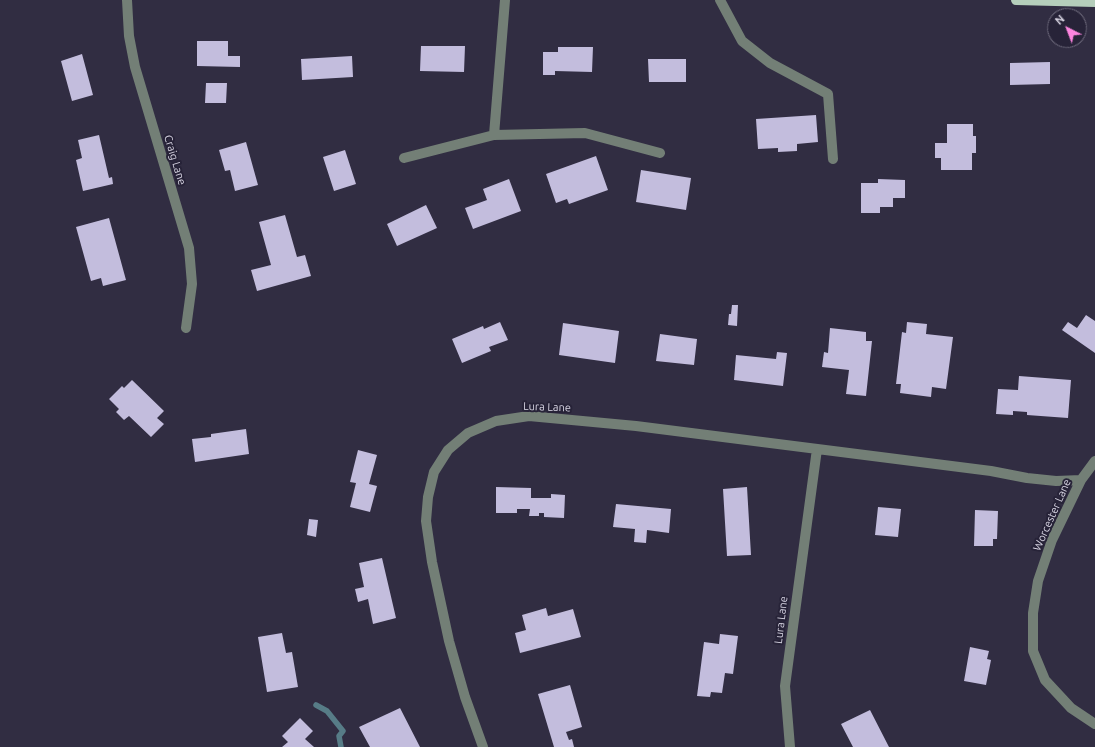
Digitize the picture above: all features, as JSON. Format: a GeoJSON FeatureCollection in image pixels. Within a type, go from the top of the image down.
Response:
{"type":"FeatureCollection","features":[{"type":"Feature","properties":{"kind":"main road"},"geometry":{"type":"LineString","coordinates":[[1016,0],[1095,2]]}},
{"type":"Feature","properties":{"kind":"street","name":"Craig Lane"},"geometry":{"type":"LineString","coordinates":[[127,0],[129,36],[135,67],[189,248],[192,284],[186,328]]}},
{"type":"Feature","properties":{"kind":"street"},"geometry":{"type":"LineString","coordinates":[[494,135],[505,0]]}},
{"type":"Feature","properties":{"kind":"street"},"geometry":{"type":"LineString","coordinates":[[720,0],[742,41],[770,62],[828,94],[833,159]]}},
{"type":"Feature","properties":{"kind":"street"},"geometry":{"type":"LineString","coordinates":[[404,158],[494,135],[585,133],[660,153]]}},
{"type":"Feature","properties":{"kind":"street","name":"Lura Lane"},"geometry":{"type":"LineString","coordinates":[[483,747],[465,697],[449,641],[432,562],[426,521],[428,497],[434,472],[448,450],[468,433],[496,421],[529,416],[636,426],[991,471],[1028,478],[1081,480]]}},
{"type":"Feature","properties":{"kind":"street","name":"Lura Lane"},"geometry":{"type":"LineString","coordinates":[[790,747],[785,686],[817,449]]}},
{"type":"Feature","properties":{"kind":"street","name":"Worcester Lane"},"geometry":{"type":"LineString","coordinates":[[1095,461],[1081,480],[1052,540],[1038,581],[1033,613],[1033,651],[1045,680],[1071,708],[1095,724]]}},
{"type":"Feature","properties":{"kind":"building"},"geometry":{"type":"Polygon","coordinates":[[[197,41],[228,41],[228,56],[240,56],[240,67],[197,66],[197,41]]]}},
{"type":"Feature","properties":{"kind":"building"},"geometry":{"type":"Polygon","coordinates":[[[421,46],[465,46],[464,72],[420,71],[421,46]]]}},
{"type":"Feature","properties":{"kind":"building"},"geometry":{"type":"Polygon","coordinates":[[[558,47],[593,47],[592,72],[555,71],[555,75],[543,75],[543,52],[558,52],[558,47]]]}},
{"type":"Feature","properties":{"kind":"building"},"geometry":{"type":"Polygon","coordinates":[[[82,54],[93,95],[72,101],[61,61],[82,54]]]}},
{"type":"Feature","properties":{"kind":"building"},"geometry":{"type":"Polygon","coordinates":[[[352,56],[353,77],[302,80],[301,59],[352,56]]]}},
{"type":"Feature","properties":{"kind":"building"},"geometry":{"type":"Polygon","coordinates":[[[648,59],[686,59],[686,82],[649,82],[648,59]]]}},
{"type":"Feature","properties":{"kind":"building"},"geometry":{"type":"Polygon","coordinates":[[[1050,62],[1050,84],[1010,85],[1010,63],[1050,62]]]}},
{"type":"Feature","properties":{"kind":"building"},"geometry":{"type":"Polygon","coordinates":[[[206,83],[227,83],[226,103],[205,103],[206,83]]]}},
{"type":"Feature","properties":{"kind":"building"},"geometry":{"type":"Polygon","coordinates":[[[816,115],[818,142],[797,144],[797,151],[778,152],[778,148],[758,149],[756,119],[816,115]]]}},
{"type":"Feature","properties":{"kind":"building"},"geometry":{"type":"Polygon","coordinates":[[[947,124],[973,124],[973,136],[976,136],[976,153],[972,153],[972,170],[941,170],[941,158],[935,158],[935,143],[947,143],[947,124]]]}},
{"type":"Feature","properties":{"kind":"building"},"geometry":{"type":"Polygon","coordinates":[[[99,135],[109,178],[112,177],[113,184],[83,191],[76,160],[82,158],[78,140],[99,135]]]}},
{"type":"Feature","properties":{"kind":"building"},"geometry":{"type":"Polygon","coordinates":[[[246,142],[258,185],[235,191],[230,170],[225,171],[219,150],[246,142]]]}},
{"type":"Feature","properties":{"kind":"building"},"geometry":{"type":"Polygon","coordinates":[[[345,150],[356,184],[334,191],[323,157],[345,150]]]}},
{"type":"Feature","properties":{"kind":"building"},"geometry":{"type":"Polygon","coordinates":[[[596,156],[608,190],[569,204],[567,199],[556,203],[546,174],[596,156]]]}},
{"type":"Feature","properties":{"kind":"building"},"geometry":{"type":"Polygon","coordinates":[[[641,170],[691,178],[686,210],[636,202],[641,170]]]}},
{"type":"Feature","properties":{"kind":"building"},"geometry":{"type":"Polygon","coordinates":[[[509,179],[521,211],[473,229],[465,208],[487,200],[483,189],[509,179]]]}},
{"type":"Feature","properties":{"kind":"building"},"geometry":{"type":"Polygon","coordinates":[[[878,179],[905,180],[905,198],[893,198],[893,207],[880,207],[880,213],[861,213],[861,183],[878,183],[878,179]]]}},
{"type":"Feature","properties":{"kind":"building"},"geometry":{"type":"Polygon","coordinates":[[[426,205],[437,228],[397,246],[387,224],[426,205]]]}},
{"type":"Feature","properties":{"kind":"building"},"geometry":{"type":"Polygon","coordinates":[[[285,215],[297,257],[305,255],[311,276],[257,291],[251,270],[271,265],[259,222],[285,215]]]}},
{"type":"Feature","properties":{"kind":"building"},"geometry":{"type":"Polygon","coordinates":[[[109,218],[126,280],[103,286],[101,278],[91,281],[76,227],[109,218]]]}},
{"type":"Feature","properties":{"kind":"building"},"geometry":{"type":"Polygon","coordinates":[[[732,305],[738,305],[737,326],[728,325],[732,305]]]}},
{"type":"Feature","properties":{"kind":"building"},"geometry":{"type":"Polygon","coordinates":[[[1086,315],[1095,321],[1095,353],[1062,330],[1068,322],[1077,328],[1086,315]]]}},
{"type":"Feature","properties":{"kind":"building"},"geometry":{"type":"Polygon","coordinates":[[[500,322],[508,340],[489,347],[491,351],[462,363],[452,339],[483,326],[484,329],[500,322]]]}},
{"type":"Feature","properties":{"kind":"building"},"geometry":{"type":"Polygon","coordinates":[[[907,322],[927,324],[926,334],[953,337],[946,389],[932,387],[931,397],[900,393],[901,384],[896,384],[902,332],[906,333],[907,322]]]}},
{"type":"Feature","properties":{"kind":"building"},"geometry":{"type":"Polygon","coordinates":[[[563,323],[619,331],[615,363],[559,355],[563,323]]]}},
{"type":"Feature","properties":{"kind":"building"},"geometry":{"type":"Polygon","coordinates":[[[830,328],[866,332],[866,341],[872,341],[866,396],[846,394],[849,370],[822,367],[824,352],[828,353],[830,328]]]}},
{"type":"Feature","properties":{"kind":"building"},"geometry":{"type":"Polygon","coordinates":[[[660,334],[697,339],[694,365],[656,361],[660,334]]]}},
{"type":"Feature","properties":{"kind":"building"},"geometry":{"type":"Polygon","coordinates":[[[777,352],[787,353],[783,386],[734,380],[736,355],[776,359],[777,352]]]}},
{"type":"Feature","properties":{"kind":"building"},"geometry":{"type":"Polygon","coordinates":[[[1019,376],[1071,380],[1068,418],[1027,415],[1027,412],[1013,411],[1013,415],[996,414],[998,389],[1018,390],[1019,376]]]}},
{"type":"Feature","properties":{"kind":"building"},"geometry":{"type":"Polygon","coordinates":[[[132,380],[164,411],[157,418],[164,424],[151,437],[129,416],[124,420],[116,412],[119,409],[109,399],[122,386],[124,388],[132,380]]]}},
{"type":"Feature","properties":{"kind":"building"},"geometry":{"type":"Polygon","coordinates":[[[246,429],[249,454],[195,462],[192,439],[211,437],[211,434],[246,429]]]}},
{"type":"Feature","properties":{"kind":"building"},"geometry":{"type":"Polygon","coordinates":[[[358,450],[377,455],[369,484],[377,486],[370,512],[350,507],[356,483],[350,482],[358,450]]]}},
{"type":"Feature","properties":{"kind":"building"},"geometry":{"type":"Polygon","coordinates":[[[496,487],[531,488],[531,498],[551,498],[551,494],[565,495],[564,518],[544,517],[544,513],[539,513],[539,516],[529,516],[530,509],[517,509],[517,513],[496,513],[496,487]]]}},
{"type":"Feature","properties":{"kind":"building"},"geometry":{"type":"Polygon","coordinates":[[[747,487],[751,555],[727,556],[723,489],[747,487]]]}},
{"type":"Feature","properties":{"kind":"building"},"geometry":{"type":"Polygon","coordinates":[[[616,504],[671,509],[669,533],[647,530],[646,543],[634,542],[635,529],[613,527],[616,504]]]}},
{"type":"Feature","properties":{"kind":"building"},"geometry":{"type":"Polygon","coordinates":[[[878,507],[901,509],[898,537],[875,535],[878,507]]]}},
{"type":"Feature","properties":{"kind":"building"},"geometry":{"type":"Polygon","coordinates":[[[975,510],[998,511],[997,539],[993,539],[993,546],[974,546],[975,510]]]}},
{"type":"Feature","properties":{"kind":"building"},"geometry":{"type":"Polygon","coordinates":[[[309,519],[318,520],[316,537],[307,535],[309,519]]]}},
{"type":"Feature","properties":{"kind":"building"},"geometry":{"type":"Polygon","coordinates":[[[382,558],[396,618],[373,624],[368,599],[358,602],[355,589],[364,587],[359,563],[382,558]]]}},
{"type":"Feature","properties":{"kind":"building"},"geometry":{"type":"Polygon","coordinates":[[[546,608],[548,616],[573,609],[581,637],[520,653],[515,633],[526,630],[522,615],[546,608]]]}},
{"type":"Feature","properties":{"kind":"building"},"geometry":{"type":"Polygon","coordinates":[[[282,633],[286,653],[292,652],[298,687],[267,692],[258,637],[282,633]]]}},
{"type":"Feature","properties":{"kind":"building"},"geometry":{"type":"Polygon","coordinates":[[[720,634],[738,636],[733,674],[725,673],[722,693],[711,692],[710,697],[697,696],[704,642],[719,644],[720,634]]]}},
{"type":"Feature","properties":{"kind":"building"},"geometry":{"type":"Polygon","coordinates":[[[970,647],[989,651],[987,659],[991,660],[986,685],[964,681],[970,647]]]}},
{"type":"Feature","properties":{"kind":"building"},"geometry":{"type":"Polygon","coordinates":[[[570,685],[582,727],[566,732],[569,740],[572,739],[574,747],[554,747],[538,694],[570,685]]]}},
{"type":"Feature","properties":{"kind":"building"},"geometry":{"type":"Polygon","coordinates":[[[400,708],[420,747],[370,747],[359,727],[400,708]]]}},
{"type":"Feature","properties":{"kind":"building"},"geometry":{"type":"Polygon","coordinates":[[[870,710],[889,747],[853,747],[841,724],[870,710]]]}},
{"type":"Feature","properties":{"kind":"building"},"geometry":{"type":"Polygon","coordinates":[[[300,718],[313,731],[305,739],[314,747],[282,747],[288,742],[282,736],[300,718]]]}},
{"type":"Feature","properties":{"kind":"waterway"},"geometry":{"type":"LineString","coordinates":[[316,705],[327,711],[343,731],[339,736],[341,747]]}}]}
